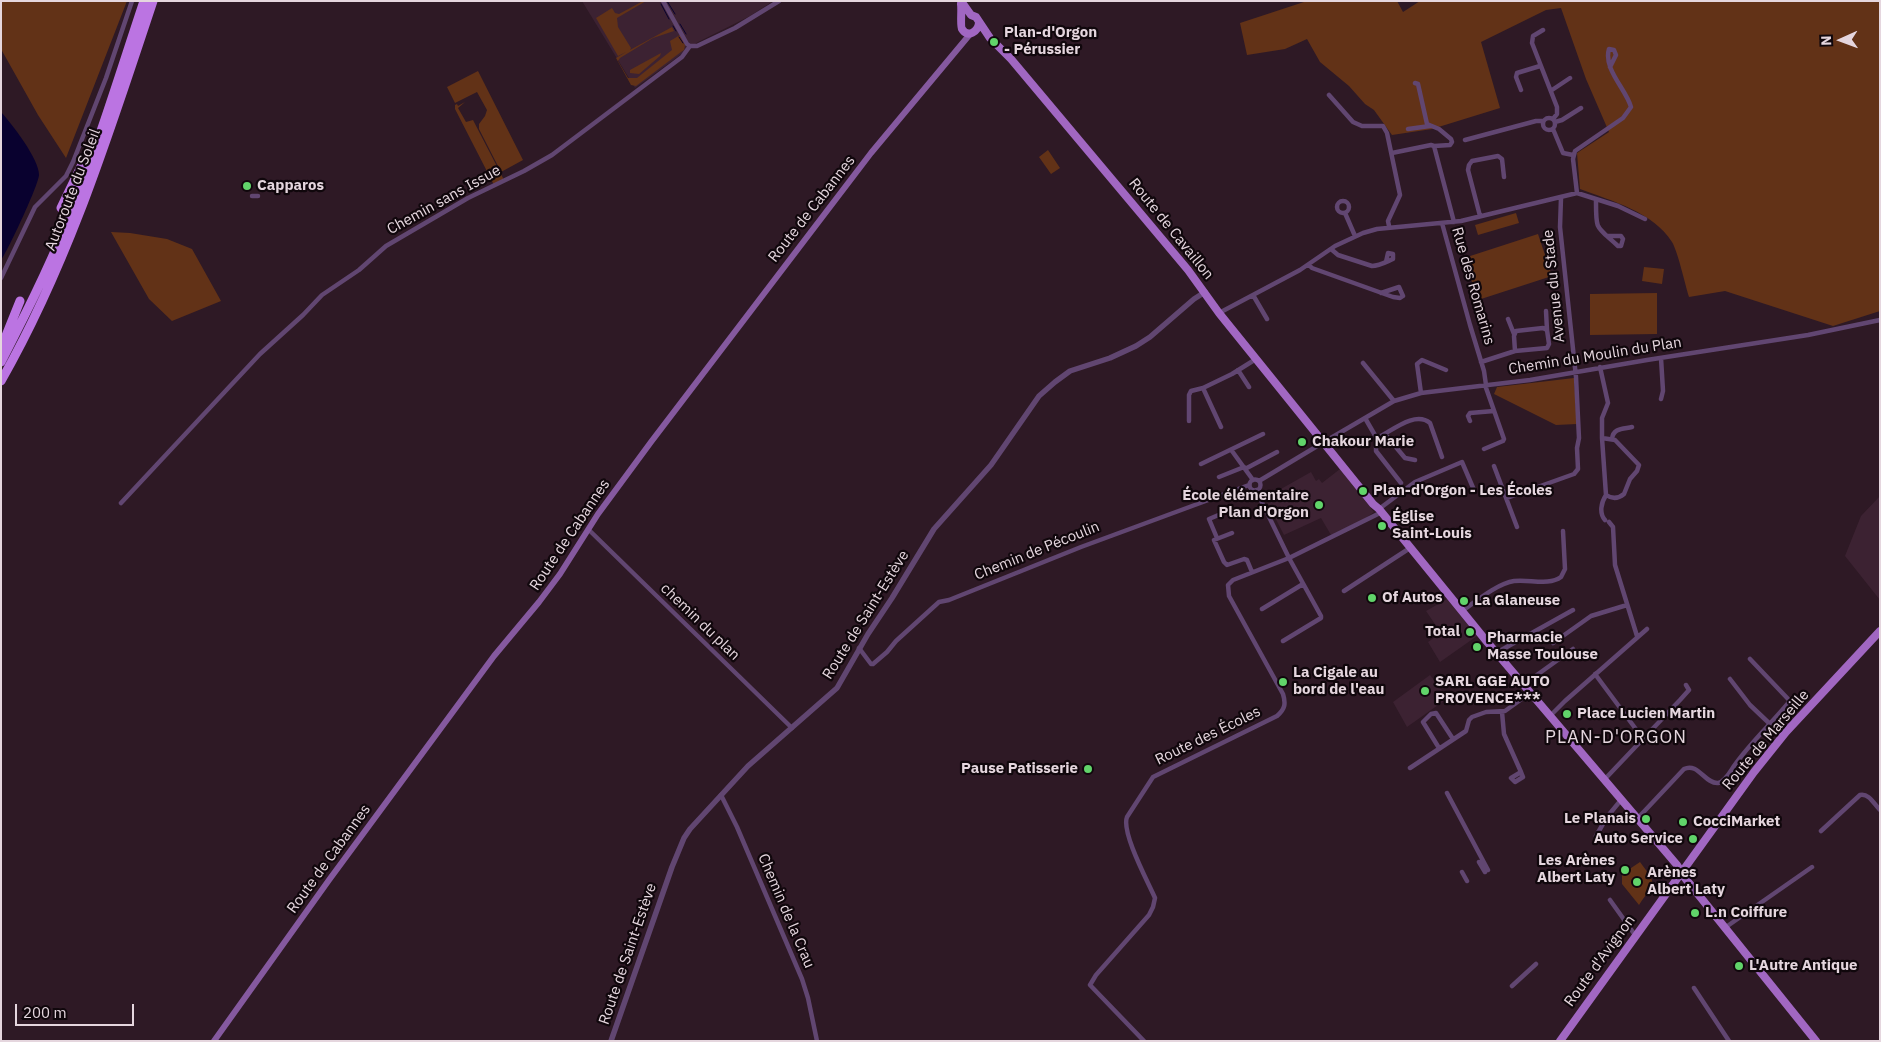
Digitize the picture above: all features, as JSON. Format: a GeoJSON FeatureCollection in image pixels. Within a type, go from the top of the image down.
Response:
{"type":"FeatureCollection","features":[{"type":"Feature","properties":{"kind":"highway","name":"Autoroute du Soleil"},"geometry":{"type":"LineString","coordinates":[[1,362],[56,250],[80,190],[144,1]]}},
{"type":"Feature","properties":{"kind":"highway","name":"Autoroute du Soleil"},"geometry":{"type":"LineString","coordinates":[[1,381],[35,316],[81,210],[153,1]]}},
{"type":"Feature","properties":{"kind":"highway"},"geometry":{"type":"LineString","coordinates":[[138,46],[158,1]]}},
{"type":"Feature","properties":{"kind":"highway"},"geometry":{"type":"LineString","coordinates":[[61,208],[102,128]]}},
{"type":"Feature","properties":{"kind":"highway"},"geometry":{"type":"LineString","coordinates":[[1,348],[20,301]]}},
{"type":"Feature","properties":{"kind":"main road"},"geometry":{"type":"LineString","coordinates":[[961,1],[979,23],[978,28],[973,33],[962,29],[961,1]]}},
{"type":"Feature","properties":{"kind":"main road"},"geometry":{"type":"LineString","coordinates":[[963,19],[971,15]]}},
{"type":"Feature","properties":{"kind":"main road","name":"Route de Cavaillon"},"geometry":{"type":"LineString","coordinates":[[979,23],[1097,160],[1205,292],[1219,314],[1324,442],[1333,448],[1461,611],[1638,819],[1816,1041]]}},
{"type":"Feature","properties":{"kind":"main road","name":"Route de Cabannes"},"geometry":{"type":"LineString","coordinates":[[958,50],[962,29]]}},
{"type":"Feature","properties":{"kind":"main road","name":"Route de Cavaillon"},"geometry":{"type":"LineString","coordinates":[[973,33],[990,38]]}},
{"type":"Feature","properties":{"kind":"main road","name":"Route de Cabannes"},"geometry":{"type":"LineString","coordinates":[[214,1041],[494,656],[560,574],[651,442],[763,293],[871,153],[973,33]]}},
{"type":"Feature","properties":{"kind":"main road","name":"Route de Marseille"},"geometry":{"type":"LineString","coordinates":[[1681,873],[1769,753],[1880,631]]}},
{"type":"Feature","properties":{"kind":"main road","name":"Route d'Avignon"},"geometry":{"type":"LineString","coordinates":[[1560,1041],[1681,873]]}},
{"type":"Feature","properties":{"kind":"street"},"geometry":{"type":"LineString","coordinates":[[1,278],[36,206],[66,176],[73,162],[106,78],[132,1]]}},
{"type":"Feature","properties":{"kind":"street"},"geometry":{"type":"LineString","coordinates":[[663,1],[687,44],[690,46],[697,46],[735,28],[779,1]]}},
{"type":"Feature","properties":{"kind":"street"},"geometry":{"type":"LineString","coordinates":[[1543,30],[1533,36],[1532,41],[1547,85],[1552,90],[1558,111],[1553,129],[1562,153],[1573,155]]}},
{"type":"Feature","properties":{"kind":"street","name":"Chemin sans Issue"},"geometry":{"type":"LineString","coordinates":[[121,503],[260,354],[322,295],[360,270],[386,246],[468,198],[524,171],[552,154],[682,58],[690,46]]}},
{"type":"Feature","properties":{"kind":"street"},"geometry":{"type":"LineString","coordinates":[[1521,90],[1516,77],[1517,74],[1540,66]]}},
{"type":"Feature","properties":{"kind":"street"},"geometry":{"type":"LineString","coordinates":[[1577,193],[1573,155],[1575,151],[1623,118],[1631,107],[1610,66]]}},
{"type":"Feature","properties":{"kind":"street"},"geometry":{"type":"LineString","coordinates":[[1552,90],[1570,78]]}},
{"type":"Feature","properties":{"kind":"street"},"geometry":{"type":"LineString","coordinates":[[1392,153],[1431,145],[1450,145],[1452,141],[1443,131],[1430,126],[1426,122],[1418,84],[1416,83]]}},
{"type":"Feature","properties":{"kind":"street"},"geometry":{"type":"LineString","coordinates":[[1330,95],[1353,122],[1362,126],[1383,126],[1387,133],[1400,195],[1388,221],[1389,226]]}},
{"type":"Feature","properties":{"kind":"street"},"geometry":{"type":"LineString","coordinates":[[1465,140],[1536,121],[1543,121],[1547,118],[1562,120],[1581,108]]}},
{"type":"Feature","properties":{"kind":"street"},"geometry":{"type":"LineString","coordinates":[[1543,121],[1545,128],[1553,129]]}},
{"type":"Feature","properties":{"kind":"street"},"geometry":{"type":"LineString","coordinates":[[1408,129],[1430,126]]}},
{"type":"Feature","properties":{"kind":"street"},"geometry":{"type":"LineString","coordinates":[[1434,146],[1454,222]]}},
{"type":"Feature","properties":{"kind":"street"},"geometry":{"type":"LineString","coordinates":[[1480,216],[1468,170],[1469,165],[1472,161],[1498,156],[1502,159],[1504,177]]}},
{"type":"Feature","properties":{"kind":"street"},"geometry":{"type":"LineString","coordinates":[[1219,314],[1309,265],[1330,249],[1355,236],[1389,226],[1454,222],[1577,193],[1618,206],[1644,219]]}},
{"type":"Feature","properties":{"kind":"street"},"geometry":{"type":"LineString","coordinates":[[252,196],[258,196]]}},
{"type":"Feature","properties":{"kind":"street","name":"Avenue du Stade"},"geometry":{"type":"LineString","coordinates":[[1507,498],[1577,472],[1579,438],[1575,371],[1560,227],[1561,198]]}},
{"type":"Feature","properties":{"kind":"street"},"geometry":{"type":"LineString","coordinates":[[1596,199],[1597,225],[1607,236]]}},
{"type":"Feature","properties":{"kind":"street"},"geometry":{"type":"LineString","coordinates":[[1345,212],[1355,236]]}},
{"type":"Feature","properties":{"kind":"street","name":"Rue des Romarins"},"geometry":{"type":"LineString","coordinates":[[1442,223],[1486,385],[1504,439],[1504,441],[1484,449]]}},
{"type":"Feature","properties":{"kind":"street"},"geometry":{"type":"LineString","coordinates":[[1330,249],[1338,255],[1372,266],[1386,262]]}},
{"type":"Feature","properties":{"kind":"street"},"geometry":{"type":"LineString","coordinates":[[1309,265],[1312,268],[1381,293]]}},
{"type":"Feature","properties":{"kind":"street","name":"Route de Saint-Estève"},"geometry":{"type":"LineString","coordinates":[[611,1041],[669,875],[684,838],[690,829],[748,766],[837,688],[852,664],[859,648],[934,529],[991,465],[1039,396],[1070,372],[1110,358],[1150,338],[1205,292]]}},
{"type":"Feature","properties":{"kind":"street"},"geometry":{"type":"LineString","coordinates":[[1253,295],[1267,319]]}},
{"type":"Feature","properties":{"kind":"street"},"geometry":{"type":"LineString","coordinates":[[1481,362],[1515,351],[1547,348],[1549,344],[1546,311]]}},
{"type":"Feature","properties":{"kind":"street"},"geometry":{"type":"LineString","coordinates":[[1508,319],[1514,334],[1515,351]]}},
{"type":"Feature","properties":{"kind":"street","name":"Chemin du Moulin du Plan"},"geometry":{"type":"LineString","coordinates":[[1324,442],[1394,402],[1421,393],[1530,380],[1575,371],[1808,335],[1880,320]]}},
{"type":"Feature","properties":{"kind":"street"},"geometry":{"type":"LineString","coordinates":[[1514,334],[1518,330],[1543,328],[1547,330]]}},
{"type":"Feature","properties":{"kind":"street"},"geometry":{"type":"LineString","coordinates":[[1660,399],[1662,394],[1661,358]]}},
{"type":"Feature","properties":{"kind":"street"},"geometry":{"type":"LineString","coordinates":[[1189,421],[1189,395],[1191,391],[1203,388],[1256,359]]}},
{"type":"Feature","properties":{"kind":"street"},"geometry":{"type":"LineString","coordinates":[[1421,393],[1416,364],[1419,361],[1422,360],[1446,370]]}},
{"type":"Feature","properties":{"kind":"street"},"geometry":{"type":"LineString","coordinates":[[1363,363],[1394,402]]}},
{"type":"Feature","properties":{"kind":"street"},"geometry":{"type":"LineString","coordinates":[[1600,367],[1608,403],[1602,418],[1606,496],[1601,505],[1602,514],[1613,527],[1615,565],[1637,636]]}},
{"type":"Feature","properties":{"kind":"street"},"geometry":{"type":"LineString","coordinates":[[1238,370],[1249,387]]}},
{"type":"Feature","properties":{"kind":"street"},"geometry":{"type":"LineString","coordinates":[[1203,388],[1221,427]]}},
{"type":"Feature","properties":{"kind":"street"},"geometry":{"type":"LineString","coordinates":[[1470,421],[1468,416],[1470,413],[1494,411]]}},
{"type":"Feature","properties":{"kind":"street"},"geometry":{"type":"LineString","coordinates":[[1365,418],[1376,436],[1376,451],[1401,483]]}},
{"type":"Feature","properties":{"kind":"street"},"geometry":{"type":"LineString","coordinates":[[1376,436],[1385,434],[1415,419],[1426,420],[1430,423],[1442,457]]}},
{"type":"Feature","properties":{"kind":"street"},"geometry":{"type":"LineString","coordinates":[[1612,439],[1616,430],[1632,427]]}},
{"type":"Feature","properties":{"kind":"street"},"geometry":{"type":"LineString","coordinates":[[1201,464],[1232,451],[1264,434]]}},
{"type":"Feature","properties":{"kind":"street"},"geometry":{"type":"LineString","coordinates":[[1385,434],[1405,458],[1415,460]]}},
{"type":"Feature","properties":{"kind":"street"},"geometry":{"type":"LineString","coordinates":[[1602,438],[1612,439],[1639,467],[1630,479],[1624,494],[1612,499],[1606,496]]}},
{"type":"Feature","properties":{"kind":"street"},"geometry":{"type":"LineString","coordinates":[[1232,451],[1253,480],[1259,481],[1324,442]]}},
{"type":"Feature","properties":{"kind":"street"},"geometry":{"type":"LineString","coordinates":[[1219,477],[1245,468],[1277,452]]}},
{"type":"Feature","properties":{"kind":"street","name":"Route des Écoles"},"geometry":{"type":"LineString","coordinates":[[1144,1041],[1090,985],[1096,975],[1153,908],[1155,898],[1129,839],[1125,822],[1153,777],[1277,716],[1283,711],[1286,701],[1229,596],[1230,582],[1289,558],[1381,510],[1415,482],[1462,462],[1474,490]]}},
{"type":"Feature","properties":{"kind":"street"},"geometry":{"type":"LineString","coordinates":[[1494,466],[1517,527]]}},
{"type":"Feature","properties":{"kind":"street"},"geometry":{"type":"LineString","coordinates":[[1253,480],[1249,485],[1251,489],[1256,490],[1321,618],[1283,641]]}},
{"type":"Feature","properties":{"kind":"street"},"geometry":{"type":"LineString","coordinates":[[1256,490],[1260,486],[1259,481]]}},
{"type":"Feature","properties":{"kind":"street","name":"Chemin de Pécoulin"},"geometry":{"type":"LineString","coordinates":[[859,648],[871,664],[873,664],[939,602],[949,600],[1090,544],[1249,485]]}},
{"type":"Feature","properties":{"kind":"street"},"geometry":{"type":"LineString","coordinates":[[1217,538],[1209,519],[1228,511]]}},
{"type":"Feature","properties":{"kind":"street"},"geometry":{"type":"LineString","coordinates":[[1461,611],[1513,581],[1552,581],[1561,577],[1565,569],[1563,531]]}},
{"type":"Feature","properties":{"kind":"street","name":"chemin du plan"},"geometry":{"type":"LineString","coordinates":[[590,532],[792,728]]}},
{"type":"Feature","properties":{"kind":"street"},"geometry":{"type":"LineString","coordinates":[[1232,533],[1214,540],[1224,562],[1227,565],[1244,559],[1252,572]]}},
{"type":"Feature","properties":{"kind":"street"},"geometry":{"type":"LineString","coordinates":[[1344,591],[1410,548]]}},
{"type":"Feature","properties":{"kind":"street"},"geometry":{"type":"LineString","coordinates":[[1262,610],[1303,584]]}},
{"type":"Feature","properties":{"kind":"street"},"geometry":{"type":"LineString","coordinates":[[1553,643],[1580,623],[1598,613],[1627,605]]}},
{"type":"Feature","properties":{"kind":"street"},"geometry":{"type":"LineString","coordinates":[[1496,653],[1573,610]]}},
{"type":"Feature","properties":{"kind":"street"},"geometry":{"type":"LineString","coordinates":[[1550,717],[1647,628]]}},
{"type":"Feature","properties":{"kind":"street"},"geometry":{"type":"LineString","coordinates":[[1523,685],[1573,649]]}},
{"type":"Feature","properties":{"kind":"street"},"geometry":{"type":"LineString","coordinates":[[1638,819],[1688,768],[1693,768],[1715,782],[1720,782],[1790,701],[1750,659]]}},
{"type":"Feature","properties":{"kind":"street"},"geometry":{"type":"LineString","coordinates":[[1595,674],[1641,736]]}},
{"type":"Feature","properties":{"kind":"street"},"geometry":{"type":"LineString","coordinates":[[1730,679],[1750,705],[1770,724]]}},
{"type":"Feature","properties":{"kind":"street"},"geometry":{"type":"LineString","coordinates":[[1604,780],[1689,690],[1686,685]]}},
{"type":"Feature","properties":{"kind":"street"},"geometry":{"type":"LineString","coordinates":[[1410,768],[1466,731],[1469,720],[1472,717],[1486,712],[1502,712],[1509,709],[1530,692]]}},
{"type":"Feature","properties":{"kind":"street"},"geometry":{"type":"LineString","coordinates":[[1502,712],[1504,734],[1521,772]]}},
{"type":"Feature","properties":{"kind":"street"},"geometry":{"type":"LineString","coordinates":[[1439,748],[1423,722],[1432,714],[1436,713],[1453,739]]}},
{"type":"Feature","properties":{"kind":"street"},"geometry":{"type":"LineString","coordinates":[[1447,794],[1486,871],[1467,838]]}},
{"type":"Feature","properties":{"kind":"street","name":"Chemin de la Crau"},"geometry":{"type":"LineString","coordinates":[[721,795],[737,827],[802,980],[808,998],[817,1041]]}},
{"type":"Feature","properties":{"kind":"street"},"geometry":{"type":"LineString","coordinates":[[1821,831],[1860,795],[1869,797],[1880,810]]}},
{"type":"Feature","properties":{"kind":"street"},"geometry":{"type":"LineString","coordinates":[[1596,836],[1607,817],[1621,800]]}},
{"type":"Feature","properties":{"kind":"street"},"geometry":{"type":"LineString","coordinates":[[1726,928],[1812,867]]}},
{"type":"Feature","properties":{"kind":"street"},"geometry":{"type":"LineString","coordinates":[[1462,872],[1467,880]]}},
{"type":"Feature","properties":{"kind":"street"},"geometry":{"type":"LineString","coordinates":[[1610,900],[1635,935]]}},
{"type":"Feature","properties":{"kind":"street"},"geometry":{"type":"LineString","coordinates":[[1512,986],[1536,964]]}},
{"type":"Feature","properties":{"kind":"street"},"geometry":{"type":"LineString","coordinates":[[1694,988],[1730,1041]]}},
{"type":"Feature","properties":{"kind":"shaded area"},"geometry":{"type":"Polygon","coordinates":[[[1,1],[127,1],[66,158],[38,115],[1,49],[1,1]]]}},
{"type":"Feature","properties":{"kind":"shaded area"},"geometry":{"type":"Polygon","coordinates":[[[582,1],[773,1],[750,16],[698,42],[635,88],[582,1]]]}},
{"type":"Feature","properties":{"kind":"shaded area"},"geometry":{"type":"Polygon","coordinates":[[[646,1],[617,18],[618,27],[631,48],[630,50],[672,27],[674,31],[653,38],[620,58],[618,61],[628,78],[637,78],[672,50],[670,41],[680,35],[685,45],[684,50],[636,86],[631,85],[616,58],[626,52],[618,56],[596,18],[612,8],[615,13],[619,14],[646,1]]]}},
{"type":"Feature","properties":{"kind":"shaded area"},"geometry":{"type":"Polygon","coordinates":[[[1307,1],[1397,1],[1403,12],[1420,1],[1880,1],[1880,311],[1833,326],[1725,291],[1689,297],[1674,247],[1664,232],[1643,215],[1618,203],[1580,189],[1577,153],[1609,132],[1586,79],[1561,8],[1546,10],[1481,42],[1500,108],[1432,129],[1392,135],[1374,110],[1320,62],[1307,39],[1285,49],[1247,55],[1240,23],[1307,1]]]}},
{"type":"Feature","properties":{"kind":"shaded area"},"geometry":{"type":"Polygon","coordinates":[[[661,53],[639,74],[630,73],[630,70],[661,53]]]}},
{"type":"Feature","properties":{"kind":"shaded area"},"geometry":{"type":"Polygon","coordinates":[[[478,71],[523,160],[501,172],[479,129],[479,124],[487,110],[477,92],[455,103],[447,87],[478,71]]]}},
{"type":"Feature","properties":{"kind":"shaded area"},"geometry":{"type":"Polygon","coordinates":[[[465,102],[458,108],[466,122],[473,120],[504,180],[494,185],[455,109],[455,105],[457,104],[458,106],[465,102]]]}},
{"type":"Feature","properties":{"kind":"shaded area"},"geometry":{"type":"Polygon","coordinates":[[[1,112],[30,151],[38,168],[39,175],[23,217],[1,260],[1,112]]]}},
{"type":"Feature","properties":{"kind":"shaded area"},"geometry":{"type":"Polygon","coordinates":[[[1048,150],[1060,168],[1051,174],[1039,157],[1048,150]]]}},
{"type":"Feature","properties":{"kind":"shaded area"},"geometry":{"type":"Polygon","coordinates":[[[1516,213],[1519,223],[1478,235],[1475,225],[1516,213]]]}},
{"type":"Feature","properties":{"kind":"shaded area"},"geometry":{"type":"Polygon","coordinates":[[[111,232],[167,239],[192,249],[221,301],[172,321],[149,299],[111,232]]]}},
{"type":"Feature","properties":{"kind":"shaded area"},"geometry":{"type":"Polygon","coordinates":[[[1538,234],[1552,276],[1478,300],[1464,258],[1538,234]]]}},
{"type":"Feature","properties":{"kind":"shaded area"},"geometry":{"type":"Polygon","coordinates":[[[1644,267],[1664,269],[1662,284],[1642,281],[1644,267]]]}},
{"type":"Feature","properties":{"kind":"shaded area"},"geometry":{"type":"Polygon","coordinates":[[[1657,293],[1657,334],[1590,335],[1590,294],[1657,293]]]}},
{"type":"Feature","properties":{"kind":"shaded area"},"geometry":{"type":"Polygon","coordinates":[[[1574,378],[1577,424],[1556,425],[1494,394],[1497,387],[1574,378]]]}},
{"type":"Feature","properties":{"kind":"shaded area","name":"École élémentaire Plan d'Orgon"},"geometry":{"type":"Polygon","coordinates":[[[1340,469],[1374,512],[1363,520],[1331,535],[1321,518],[1284,535],[1265,498],[1311,472],[1316,481],[1319,479],[1322,483],[1340,469]]]}},
{"type":"Feature","properties":{"kind":"shaded area"},"geometry":{"type":"Polygon","coordinates":[[[1880,496],[1880,600],[1845,556],[1861,516],[1880,496]]]}},
{"type":"Feature","properties":{"kind":"shaded area"},"geometry":{"type":"Polygon","coordinates":[[[1447,599],[1477,636],[1440,662],[1428,642],[1441,633],[1426,611],[1447,599]]]}},
{"type":"Feature","properties":{"kind":"shaded area"},"geometry":{"type":"Polygon","coordinates":[[[1430,675],[1448,698],[1407,727],[1393,702],[1430,675]]]}},
{"type":"Feature","properties":{"kind":"shaded area","name":"Arènes Albert Laty"},"geometry":{"type":"Polygon","coordinates":[[[1640,862],[1650,875],[1652,884],[1639,905],[1622,884],[1622,874],[1640,862]]]}},
{"type":"Feature","properties":{"kind":"waterway"},"geometry":{"type":"LineString","coordinates":[[667,1],[675,14]]}},
{"type":"Feature","properties":{"kind":"waterway"},"geometry":{"type":"LineString","coordinates":[[661,4],[669,19]]}},
{"type":"Feature","properties":{"kind":"waterway"},"geometry":{"type":"LineString","coordinates":[[680,24],[686,34]]}},
{"type":"Feature","properties":{"kind":"waterway"},"geometry":{"type":"LineString","coordinates":[[673,26],[676,31]]}},
{"type":"Feature","properties":{"kind":"waterway"},"geometry":{"type":"LineString","coordinates":[[679,37],[683,43]]}},
{"type":"Feature","properties":{"kind":"place","name":"Plan-d'Orgon - Pérussier"},"geometry":{"type":"Point","coordinates":[994,42]}},
{"type":"Feature","properties":{"kind":"place","name":"Capparos"},"geometry":{"type":"Point","coordinates":[247,186]}},
{"type":"Feature","properties":{"kind":"place","name":"Chakour Marie"},"geometry":{"type":"Point","coordinates":[1302,442]}},
{"type":"Feature","properties":{"kind":"place","name":"Plan-d'Orgon - Les Écoles"},"geometry":{"type":"Point","coordinates":[1363,491]}},
{"type":"Feature","properties":{"kind":"place","name":"École élémentaire Plan d'Orgon"},"geometry":{"type":"Point","coordinates":[1319,505]}},
{"type":"Feature","properties":{"kind":"place","name":"Église Saint-Louis"},"geometry":{"type":"Point","coordinates":[1382,526]}},
{"type":"Feature","properties":{"kind":"place","name":"Of Autos"},"geometry":{"type":"Point","coordinates":[1372,598]}},
{"type":"Feature","properties":{"kind":"place","name":"La Glaneuse"},"geometry":{"type":"Point","coordinates":[1464,601]}},
{"type":"Feature","properties":{"kind":"place","name":"Total"},"geometry":{"type":"Point","coordinates":[1470,632]}},
{"type":"Feature","properties":{"kind":"place","name":"Pharmacie Masse Toulouse"},"geometry":{"type":"Point","coordinates":[1477,647]}},
{"type":"Feature","properties":{"kind":"place","name":"La Cigale au bord de l'eau"},"geometry":{"type":"Point","coordinates":[1283,682]}},
{"type":"Feature","properties":{"kind":"place","name":"SARL GGE AUTO PROVENCE***"},"geometry":{"type":"Point","coordinates":[1425,691]}},
{"type":"Feature","properties":{"kind":"place","name":"Place Lucien Martin"},"geometry":{"type":"Point","coordinates":[1567,714]}},
{"type":"Feature","properties":{"kind":"place","name":"Pause Patisserie"},"geometry":{"type":"Point","coordinates":[1088,769]}},
{"type":"Feature","properties":{"kind":"place","name":"Le Planais"},"geometry":{"type":"Point","coordinates":[1646,819]}},
{"type":"Feature","properties":{"kind":"place","name":"CocciMarket"},"geometry":{"type":"Point","coordinates":[1683,822]}},
{"type":"Feature","properties":{"kind":"place","name":"Auto Service"},"geometry":{"type":"Point","coordinates":[1693,839]}},
{"type":"Feature","properties":{"kind":"place","name":"Les Arènes Albert Laty"},"geometry":{"type":"Point","coordinates":[1625,870]}},
{"type":"Feature","properties":{"kind":"place","name":"Arènes Albert Laty"},"geometry":{"type":"Point","coordinates":[1637,882]}},
{"type":"Feature","properties":{"kind":"place","name":"L.n Coiffure"},"geometry":{"type":"Point","coordinates":[1695,913]}},
{"type":"Feature","properties":{"kind":"place","name":"L'Autre Antique"},"geometry":{"type":"Point","coordinates":[1739,966]}},
{"type":"Feature","properties":{"kind":"district","name":"PLAN-D'ORGON"},"geometry":{"type":"Point","coordinates":[1616,738]}}]}
